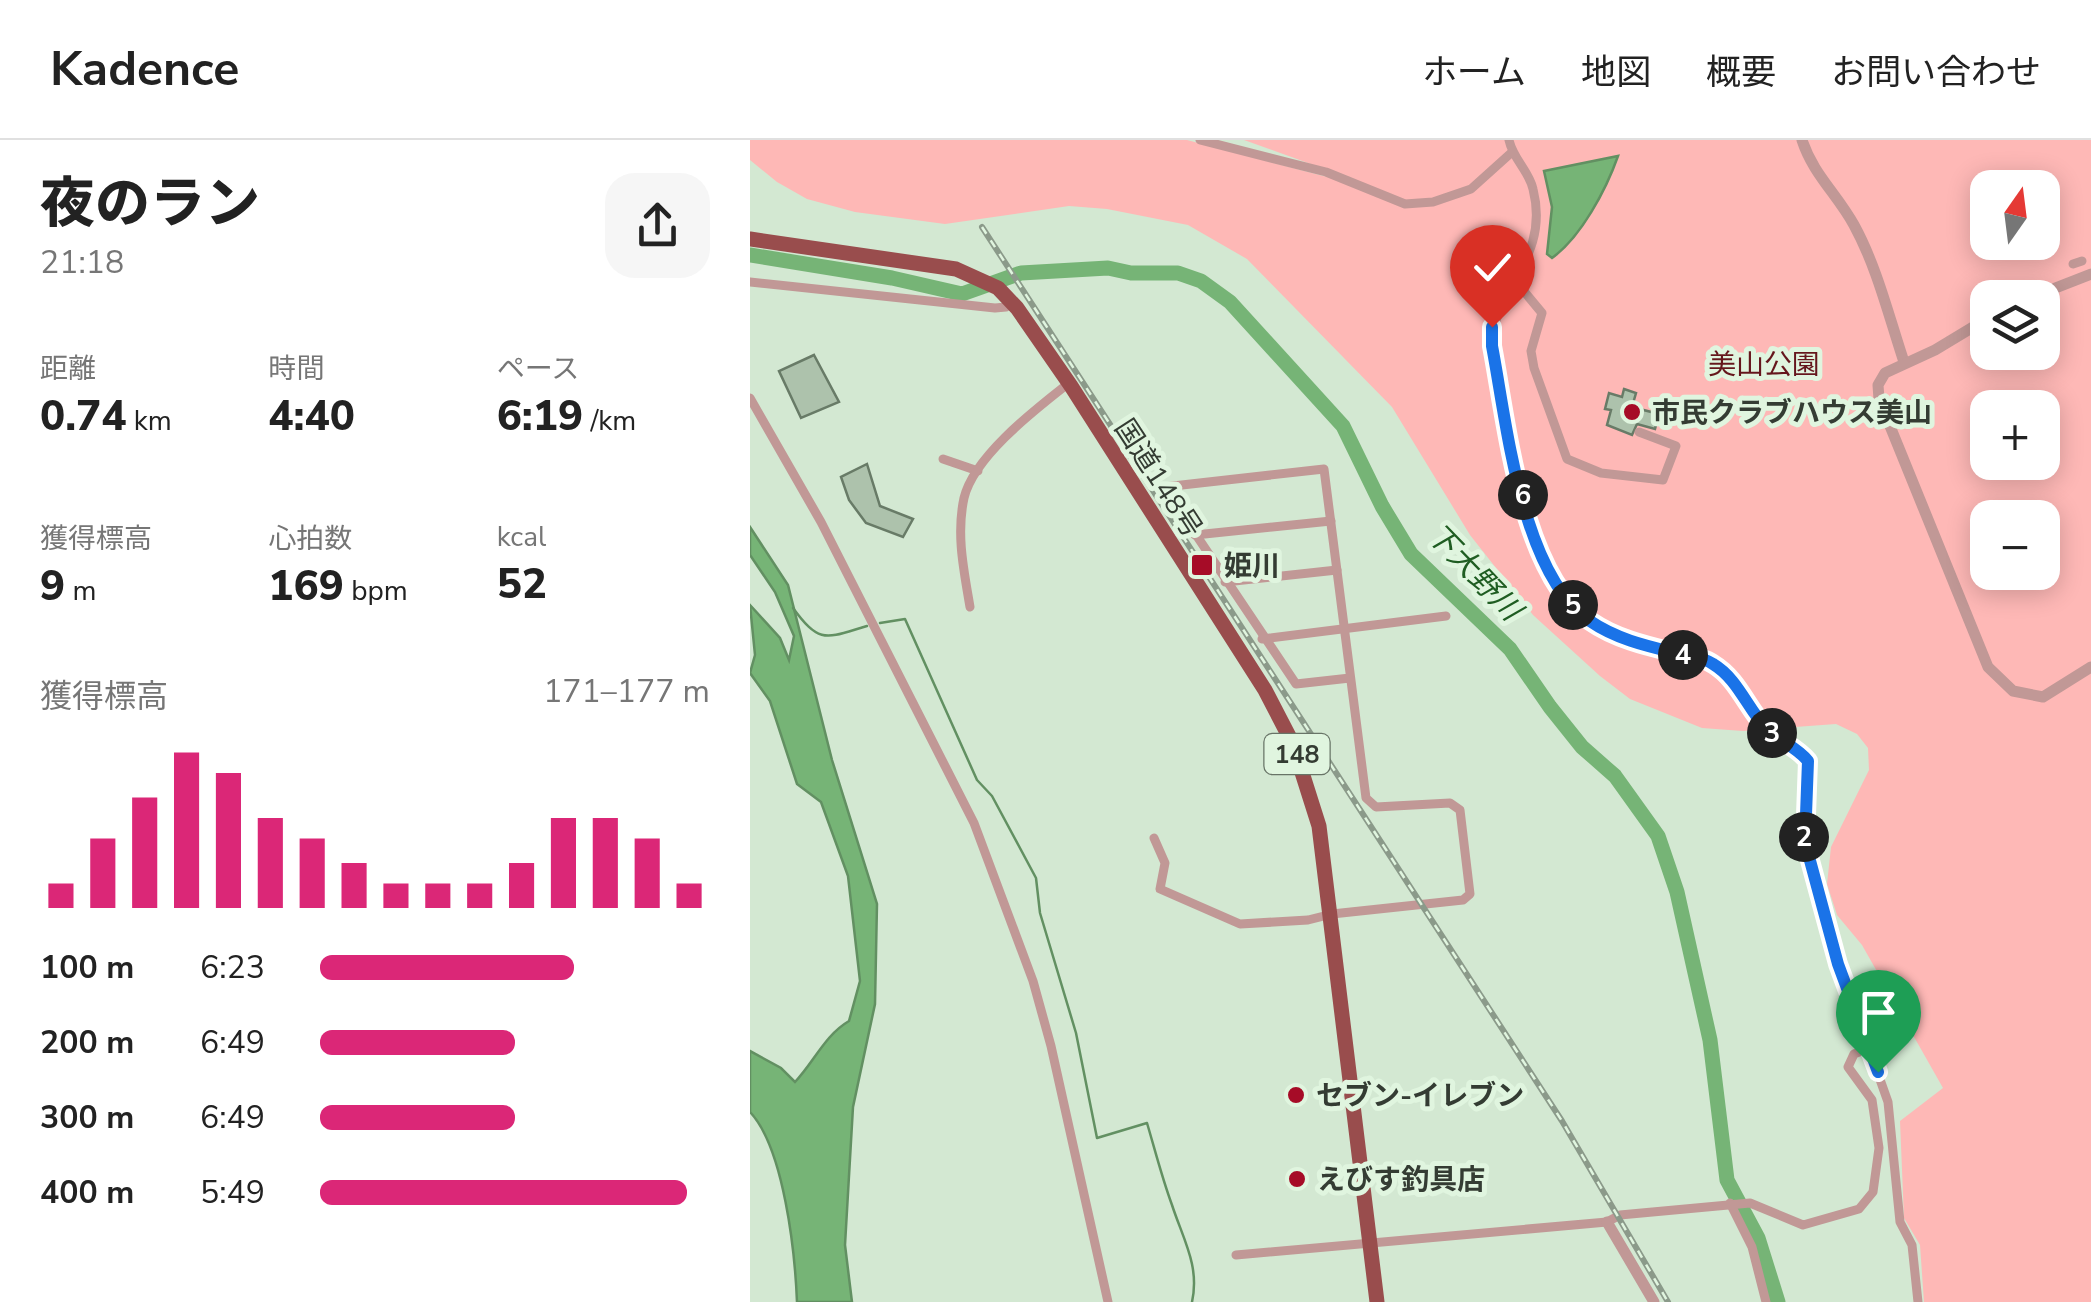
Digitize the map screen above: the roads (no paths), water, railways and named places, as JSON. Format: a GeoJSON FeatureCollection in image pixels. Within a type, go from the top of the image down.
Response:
{"type":"FeatureCollection","features":[{"type":"Feature","properties":{"kind":"highway","name":"国道148号"},"geometry":{"type":"LineString","coordinates":[[750,239],[956,269],[992,284],[1012,301],[1280,716],[1312,796],[1332,914],[1376,1302]]}},
{"type":"Feature","properties":{"kind":"street"},"geometry":{"type":"LineString","coordinates":[[1200,140],[1326,172],[1405,204],[1434,202],[1471,189],[1512,153]]}},
{"type":"Feature","properties":{"kind":"street"},"geometry":{"type":"LineString","coordinates":[[1509,140],[1512,153],[1534,190],[1534,245],[1517,283],[1494,317],[1492,346],[1537,550],[1562,592],[1582,614],[1636,643],[1710,662],[1730,678],[1764,727],[1797,748],[1808,761],[1805,842],[1838,964],[1888,1102],[1900,1222],[1912,1245],[1918,1302]]}},
{"type":"Feature","properties":{"kind":"street"},"geometry":{"type":"LineString","coordinates":[[1802,140],[1810,164],[1864,244],[1904,362]]}},
{"type":"Feature","properties":{"kind":"street"},"geometry":{"type":"LineString","coordinates":[[2060,286],[2091,274]]}},
{"type":"Feature","properties":{"kind":"street"},"geometry":{"type":"LineString","coordinates":[[750,282],[994,308],[1006,308],[1012,301]]}},
{"type":"Feature","properties":{"kind":"street"},"geometry":{"type":"LineString","coordinates":[[1517,283],[1542,313],[1532,352],[1534,368],[1554,432],[1567,459],[1601,473],[1662,480],[1676,446],[1639,432]]}},
{"type":"Feature","properties":{"kind":"street"},"geometry":{"type":"LineString","coordinates":[[1970,329],[1881,377],[1879,398],[1988,666],[2012,691],[2043,696],[2091,666]]}},
{"type":"Feature","properties":{"kind":"street"},"geometry":{"type":"LineString","coordinates":[[970,607],[961,545],[964,496],[978,471],[1023,419],[1068,383]]}},
{"type":"Feature","properties":{"kind":"street"},"geometry":{"type":"LineString","coordinates":[[750,398],[822,522],[974,824],[1027,965],[1052,1046],[1108,1302]]}},
{"type":"Feature","properties":{"kind":"street"},"geometry":{"type":"LineString","coordinates":[[942,460],[978,471]]}},
{"type":"Feature","properties":{"kind":"street"},"geometry":{"type":"LineString","coordinates":[[1154,838],[1165,862],[1160,889],[1240,924],[1308,920],[1463,900],[1470,894],[1472,883],[1460,810],[1450,802],[1376,807],[1366,798],[1324,469],[1164,487],[1262,639],[1296,684],[1350,678]]}},
{"type":"Feature","properties":{"kind":"street"},"geometry":{"type":"LineString","coordinates":[[1195,534],[1331,521]]}},
{"type":"Feature","properties":{"kind":"street"},"geometry":{"type":"LineString","coordinates":[[1225,582],[1337,570]]}},
{"type":"Feature","properties":{"kind":"street"},"geometry":{"type":"LineString","coordinates":[[1262,639],[1446,616]]}},
{"type":"Feature","properties":{"kind":"street"},"geometry":{"type":"LineString","coordinates":[[1236,1254],[1607,1222],[1620,1215],[1730,1203],[1750,1203],[1803,1224],[1859,1208],[1876,1182],[1879,1148],[1874,1108],[1848,1067],[1854,1054],[1869,1048]]}},
{"type":"Feature","properties":{"kind":"street"},"geometry":{"type":"LineString","coordinates":[[1730,1203],[1752,1247],[1766,1302]]}},
{"type":"Feature","properties":{"kind":"street"},"geometry":{"type":"LineString","coordinates":[[1607,1222],[1654,1302]]}},
{"type":"Feature","properties":{"kind":"waterway","name":"下大野川"},"geometry":{"type":"LineString","coordinates":[[750,255],[892,278],[962,294],[1021,273],[1108,268],[1131,273],[1178,273],[1201,281],[1230,302],[1343,426],[1382,506],[1411,554],[1510,649],[1550,707],[1582,747],[1615,776],[1658,836],[1677,892],[1710,1040],[1727,1180],[1758,1238],[1778,1302]]}},
{"type":"Feature","properties":{"kind":"waterway"},"geometry":{"type":"LineString","coordinates":[[793,608],[810,628],[825,635],[867,626]]}},
{"type":"Feature","properties":{"kind":"waterway"},"geometry":{"type":"LineString","coordinates":[[880,623],[905,619],[977,780],[992,796],[1036,878],[1040,913],[1076,1033],[1097,1138],[1147,1123],[1192,1264],[1192,1302]]}},
{"type":"Feature","properties":{"kind":"railway"},"geometry":{"type":"LineString","coordinates":[[982,227],[1562,1121],[1668,1302]]}},
{"type":"Feature","properties":{"kind":"place","name":"市民クラブハウス美山"},"geometry":{"type":"Point","coordinates":[1632,412]}},
{"type":"Feature","properties":{"kind":"place","name":"姫川"},"geometry":{"type":"Point","coordinates":[1202,565]}},
{"type":"Feature","properties":{"kind":"place","name":"セブン-イレブン"},"geometry":{"type":"Point","coordinates":[1296,1095]}},
{"type":"Feature","properties":{"kind":"place","name":"えびす釣具店"},"geometry":{"type":"Point","coordinates":[1297,1179]}},
{"type":"Feature","properties":{"kind":"park label","name":"美山公園"},"geometry":{"type":"Point","coordinates":[1764,364]}}]}
